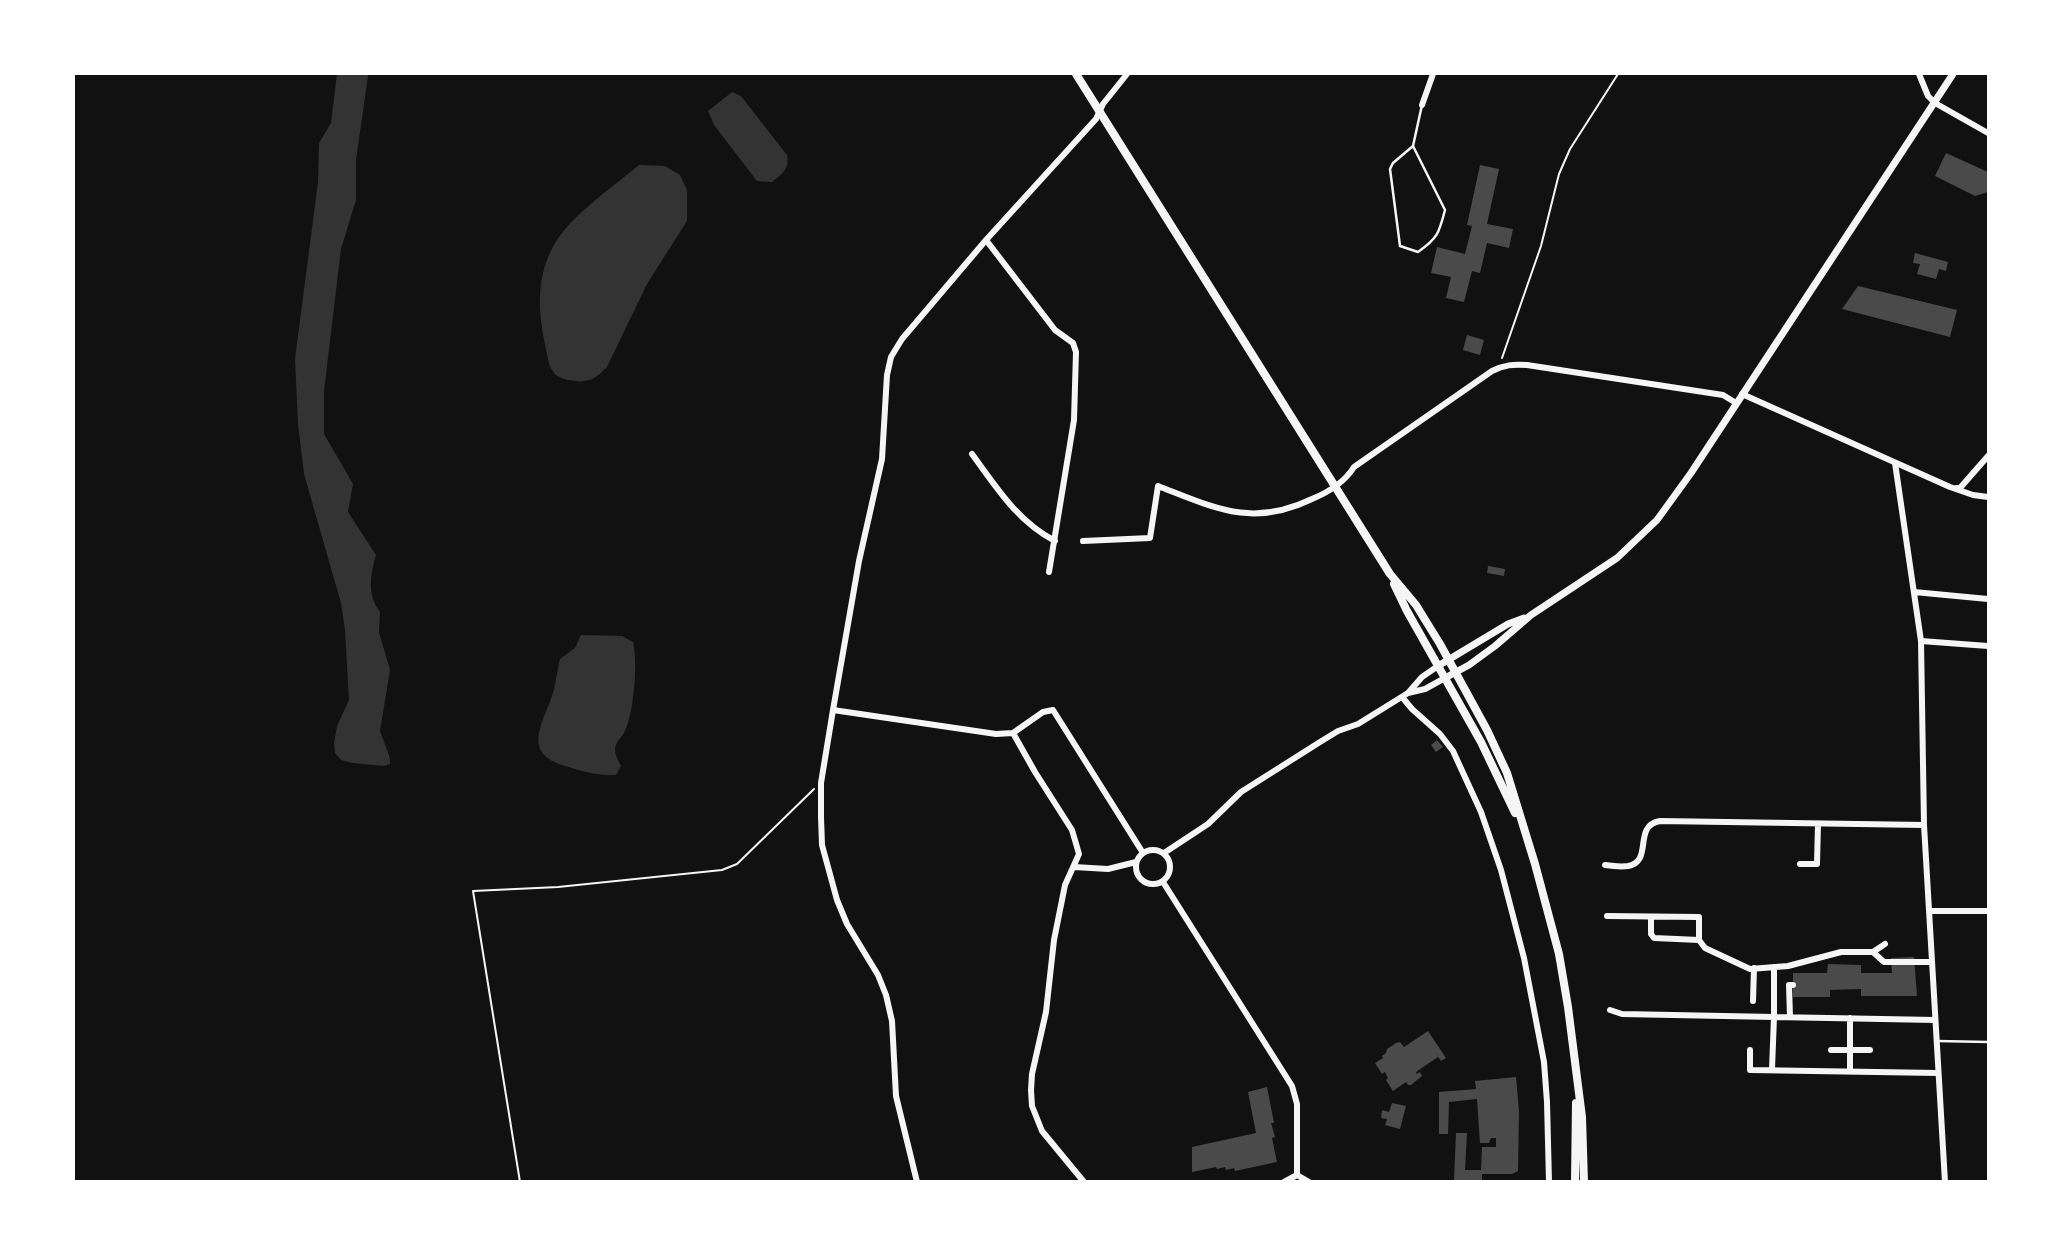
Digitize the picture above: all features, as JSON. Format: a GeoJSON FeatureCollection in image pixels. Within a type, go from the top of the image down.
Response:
{"type":"FeatureCollection","features":[{"type":"Feature","properties":{"kind":"main road"},"geometry":{"type":"LineString","coordinates":[[1076,74],[1390,575],[1406,611],[1481,742],[1527,837]]}},
{"type":"Feature","properties":{"kind":"main road"},"geometry":{"type":"LineString","coordinates":[[1390,575],[1416,606],[1449,659],[1507,773],[1559,954],[1582,1117],[1584,1181]]}},
{"type":"Feature","properties":{"kind":"main road"},"geometry":{"type":"LineString","coordinates":[[1575,1181],[1577,1086]]}},
{"type":"Feature","properties":{"kind":"street"},"geometry":{"type":"LineString","coordinates":[[917,1181],[896,1096],[892,1021],[886,995],[878,975],[836,900],[822,845],[821,783],[859,561],[882,459],[887,375],[891,357],[902,339],[986,240],[1090,125],[1128,74]]}},
{"type":"Feature","properties":{"kind":"street"},"geometry":{"type":"LineString","coordinates":[[1422,105],[1433,74]]}},
{"type":"Feature","properties":{"kind":"street"},"geometry":{"type":"LineString","coordinates":[[1919,74],[1927,96],[1934,103],[1989,134]]}},
{"type":"Feature","properties":{"kind":"street"},"geometry":{"type":"LineString","coordinates":[[1164,853],[1208,824],[1241,792],[1338,731],[1358,724],[1405,695],[1445,678],[1496,646],[1531,615],[1617,558],[1657,520],[1692,473],[1953,74]]}},
{"type":"Feature","properties":{"kind":"street"},"geometry":{"type":"LineString","coordinates":[[986,240],[1055,330],[1073,343],[1077,362],[1074,420],[1049,572]]}},
{"type":"Feature","properties":{"kind":"street"},"geometry":{"type":"LineString","coordinates":[[1083,541],[1150,538],[1158,486],[1222,511],[1258,515],[1292,509],[1347,479],[1354,467],[1501,366],[1527,365],[1680,387],[1723,395],[1736,403]]}},
{"type":"Feature","properties":{"kind":"street"},"geometry":{"type":"LineString","coordinates":[[1742,394],[1954,488],[1989,497]]}},
{"type":"Feature","properties":{"kind":"street"},"geometry":{"type":"LineString","coordinates":[[972,454],[1016,512],[1034,530],[1055,541]]}},
{"type":"Feature","properties":{"kind":"street"},"geometry":{"type":"LineString","coordinates":[[1954,488],[1960,488],[1989,456]]}},
{"type":"Feature","properties":{"kind":"street"},"geometry":{"type":"LineString","coordinates":[[1895,463],[1921,641],[1924,825],[1945,1181]]}},
{"type":"Feature","properties":{"kind":"street"},"geometry":{"type":"LineString","coordinates":[[1914,592],[1989,599]]}},
{"type":"Feature","properties":{"kind":"street"},"geometry":{"type":"LineString","coordinates":[[1405,695],[1422,677],[1449,659],[1508,624],[1531,615]]}},
{"type":"Feature","properties":{"kind":"street"},"geometry":{"type":"LineString","coordinates":[[1921,641],[1989,646]]}},
{"type":"Feature","properties":{"kind":"street"},"geometry":{"type":"LineString","coordinates":[[1405,695],[1412,709],[1440,734],[1453,751],[1481,812],[1501,870],[1519,935],[1544,1062],[1549,1181]]}},
{"type":"Feature","properties":{"kind":"street"},"geometry":{"type":"LineString","coordinates":[[833,710],[996,734],[1013,733],[1043,712],[1053,710],[1143,853]]}},
{"type":"Feature","properties":{"kind":"street"},"geometry":{"type":"LineString","coordinates":[[1013,733],[1072,830],[1079,854],[1065,885],[1031,1090],[1032,1106],[1042,1131],[1084,1181]]}},
{"type":"Feature","properties":{"kind":"street"},"geometry":{"type":"LineString","coordinates":[[1605,865],[1628,866],[1636,862],[1642,854],[1645,831],[1652,822],[1924,825]]}},
{"type":"Feature","properties":{"kind":"street"},"geometry":{"type":"LineString","coordinates":[[1800,864],[1817,864],[1818,824]]}},
{"type":"Feature","properties":{"kind":"street"},"geometry":{"type":"LineString","coordinates":[[1157,850],[1164,853],[1171,865],[1170,872],[1163,882],[1146,883],[1136,870],[1136,862],[1143,853],[1157,850]]}},
{"type":"Feature","properties":{"kind":"street"},"geometry":{"type":"LineString","coordinates":[[1074,867],[1108,869],[1136,862]]}},
{"type":"Feature","properties":{"kind":"street"},"geometry":{"type":"LineString","coordinates":[[1163,882],[1293,1086],[1297,1104],[1297,1175]]}},
{"type":"Feature","properties":{"kind":"street"},"geometry":{"type":"LineString","coordinates":[[1929,911],[1989,911]]}},
{"type":"Feature","properties":{"kind":"street"},"geometry":{"type":"LineString","coordinates":[[1607,916],[1699,917],[1699,940],[1705,948],[1750,969],[1788,967],[1841,952],[1873,952],[1885,944]]}},
{"type":"Feature","properties":{"kind":"street"},"geometry":{"type":"LineString","coordinates":[[1651,917],[1651,934],[1654,938],[1699,940]]}},
{"type":"Feature","properties":{"kind":"street"},"geometry":{"type":"LineString","coordinates":[[1873,952],[1884,961],[1932,962]]}},
{"type":"Feature","properties":{"kind":"street"},"geometry":{"type":"LineString","coordinates":[[1772,1069],[1774,967]]}},
{"type":"Feature","properties":{"kind":"street"},"geometry":{"type":"LineString","coordinates":[[1753,1001],[1754,968]]}},
{"type":"Feature","properties":{"kind":"street"},"geometry":{"type":"LineString","coordinates":[[1790,1017],[1790,985],[1793,985]]}},
{"type":"Feature","properties":{"kind":"street"},"geometry":{"type":"LineString","coordinates":[[1610,1010],[1622,1014],[1936,1020]]}},
{"type":"Feature","properties":{"kind":"street"},"geometry":{"type":"LineString","coordinates":[[1850,1018],[1850,1071]]}},
{"type":"Feature","properties":{"kind":"street"},"geometry":{"type":"LineString","coordinates":[[1750,1050],[1750,1070],[1938,1073]]}},
{"type":"Feature","properties":{"kind":"street"},"geometry":{"type":"LineString","coordinates":[[1831,1050],[1870,1050]]}},
{"type":"Feature","properties":{"kind":"street"},"geometry":{"type":"LineString","coordinates":[[1284,1181],[1297,1175]]}},
{"type":"Feature","properties":{"kind":"street"},"geometry":{"type":"LineString","coordinates":[[1297,1175],[1309,1181]]}},
{"type":"Feature","properties":{"kind":"lane"},"geometry":{"type":"LineString","coordinates":[[1413,146],[1445,210],[1439,234],[1418,253],[1400,246],[1390,169],[1393,163],[1413,146],[1422,105]]}},
{"type":"Feature","properties":{"kind":"lane"},"geometry":{"type":"LineString","coordinates":[[1937,1041],[1989,1042]]}},
{"type":"Feature","properties":{"kind":"path"},"geometry":{"type":"LineString","coordinates":[[1501,366],[1503,352],[1541,246],[1559,173],[1570,149],[1618,74]]}},
{"type":"Feature","properties":{"kind":"path"},"geometry":{"type":"LineString","coordinates":[[520,1181],[473,891],[558,887],[722,870],[737,864],[813,791]]}},
{"type":"Feature","properties":{"kind":"shaded area"},"geometry":{"type":"Polygon","coordinates":[[[337,74],[368,76],[356,160],[356,200],[341,249],[324,391],[324,434],[353,484],[348,512],[376,555],[371,592],[380,612],[379,632],[390,670],[380,731],[390,758],[390,764],[384,766],[352,763],[341,760],[335,753],[337,726],[349,700],[345,630],[341,603],[304,474],[298,424],[295,359],[318,182],[319,143],[331,123],[337,74]]]}},
{"type":"Feature","properties":{"kind":"shaded area"},"geometry":{"type":"Polygon","coordinates":[[[732,92],[741,96],[787,155],[786,168],[772,182],[757,181],[714,125],[708,111],[732,92]]]}},
{"type":"Feature","properties":{"kind":"shaded area"},"geometry":{"type":"Polygon","coordinates":[[[639,165],[665,166],[680,175],[687,190],[687,221],[647,284],[607,367],[589,380],[562,378],[555,374],[549,364],[541,319],[541,281],[548,257],[570,223],[639,165]]]}},
{"type":"Feature","properties":{"kind":"shaded area"},"geometry":{"type":"Polygon","coordinates":[[[581,635],[622,636],[633,642],[633,700],[625,731],[615,747],[621,766],[616,775],[592,773],[554,762],[540,748],[540,730],[560,659],[575,648],[581,635]]]}},
{"type":"Feature","properties":{"kind":"building"},"geometry":{"type":"Polygon","coordinates":[[[1946,153],[1988,172],[1988,192],[1975,196],[1935,176],[1946,153]]]}},
{"type":"Feature","properties":{"kind":"building"},"geometry":{"type":"Polygon","coordinates":[[[1480,165],[1499,169],[1487,224],[1513,229],[1509,248],[1487,243],[1480,273],[1472,271],[1464,302],[1446,298],[1451,277],[1431,273],[1437,247],[1465,254],[1472,226],[1467,225],[1480,165]]]}},
{"type":"Feature","properties":{"kind":"building"},"geometry":{"type":"Polygon","coordinates":[[[1915,253],[1948,262],[1946,271],[1939,269],[1936,279],[1917,274],[1920,264],[1913,263],[1915,253]]]}},
{"type":"Feature","properties":{"kind":"building"},"geometry":{"type":"Polygon","coordinates":[[[1858,286],[1957,310],[1950,337],[1842,309],[1858,286]]]}},
{"type":"Feature","properties":{"kind":"building"},"geometry":{"type":"Polygon","coordinates":[[[1467,335],[1484,340],[1480,355],[1463,350],[1467,335]]]}},
{"type":"Feature","properties":{"kind":"building"},"geometry":{"type":"Polygon","coordinates":[[[1488,566],[1505,569],[1504,576],[1487,573],[1488,566]]]}},
{"type":"Feature","properties":{"kind":"building"},"geometry":{"type":"Polygon","coordinates":[[[1437,740],[1443,747],[1436,752],[1431,745],[1437,740]]]}},
{"type":"Feature","properties":{"kind":"building"},"geometry":{"type":"Polygon","coordinates":[[[1914,957],[1917,996],[1861,996],[1861,989],[1830,990],[1830,997],[1793,997],[1793,973],[1827,973],[1828,964],[1861,965],[1861,973],[1892,973],[1891,958],[1914,957]]]}},
{"type":"Feature","properties":{"kind":"building"},"geometry":{"type":"Polygon","coordinates":[[[1428,1031],[1446,1058],[1441,1061],[1438,1057],[1416,1072],[1420,1072],[1422,1076],[1411,1085],[1406,1082],[1393,1091],[1386,1080],[1388,1078],[1385,1072],[1382,1074],[1375,1063],[1396,1043],[1400,1042],[1404,1047],[1428,1031]]]}},
{"type":"Feature","properties":{"kind":"building"},"geometry":{"type":"Polygon","coordinates":[[[1516,1077],[1519,1111],[1518,1171],[1512,1174],[1482,1174],[1482,1181],[1454,1181],[1456,1133],[1467,1133],[1465,1170],[1481,1170],[1482,1147],[1496,1147],[1496,1138],[1491,1138],[1489,1143],[1480,1143],[1477,1099],[1449,1102],[1448,1134],[1439,1134],[1439,1092],[1476,1089],[1475,1081],[1516,1077]]]}},
{"type":"Feature","properties":{"kind":"building"},"geometry":{"type":"Polygon","coordinates":[[[1267,1087],[1274,1123],[1271,1123],[1275,1137],[1272,1138],[1277,1162],[1235,1171],[1234,1168],[1226,1170],[1225,1167],[1216,1167],[1192,1172],[1192,1147],[1256,1133],[1248,1092],[1267,1087]]]}},
{"type":"Feature","properties":{"kind":"building"},"geometry":{"type":"Polygon","coordinates":[[[1392,1103],[1406,1106],[1400,1129],[1385,1125],[1387,1119],[1381,1118],[1382,1110],[1389,1112],[1392,1103]]]}}]}
